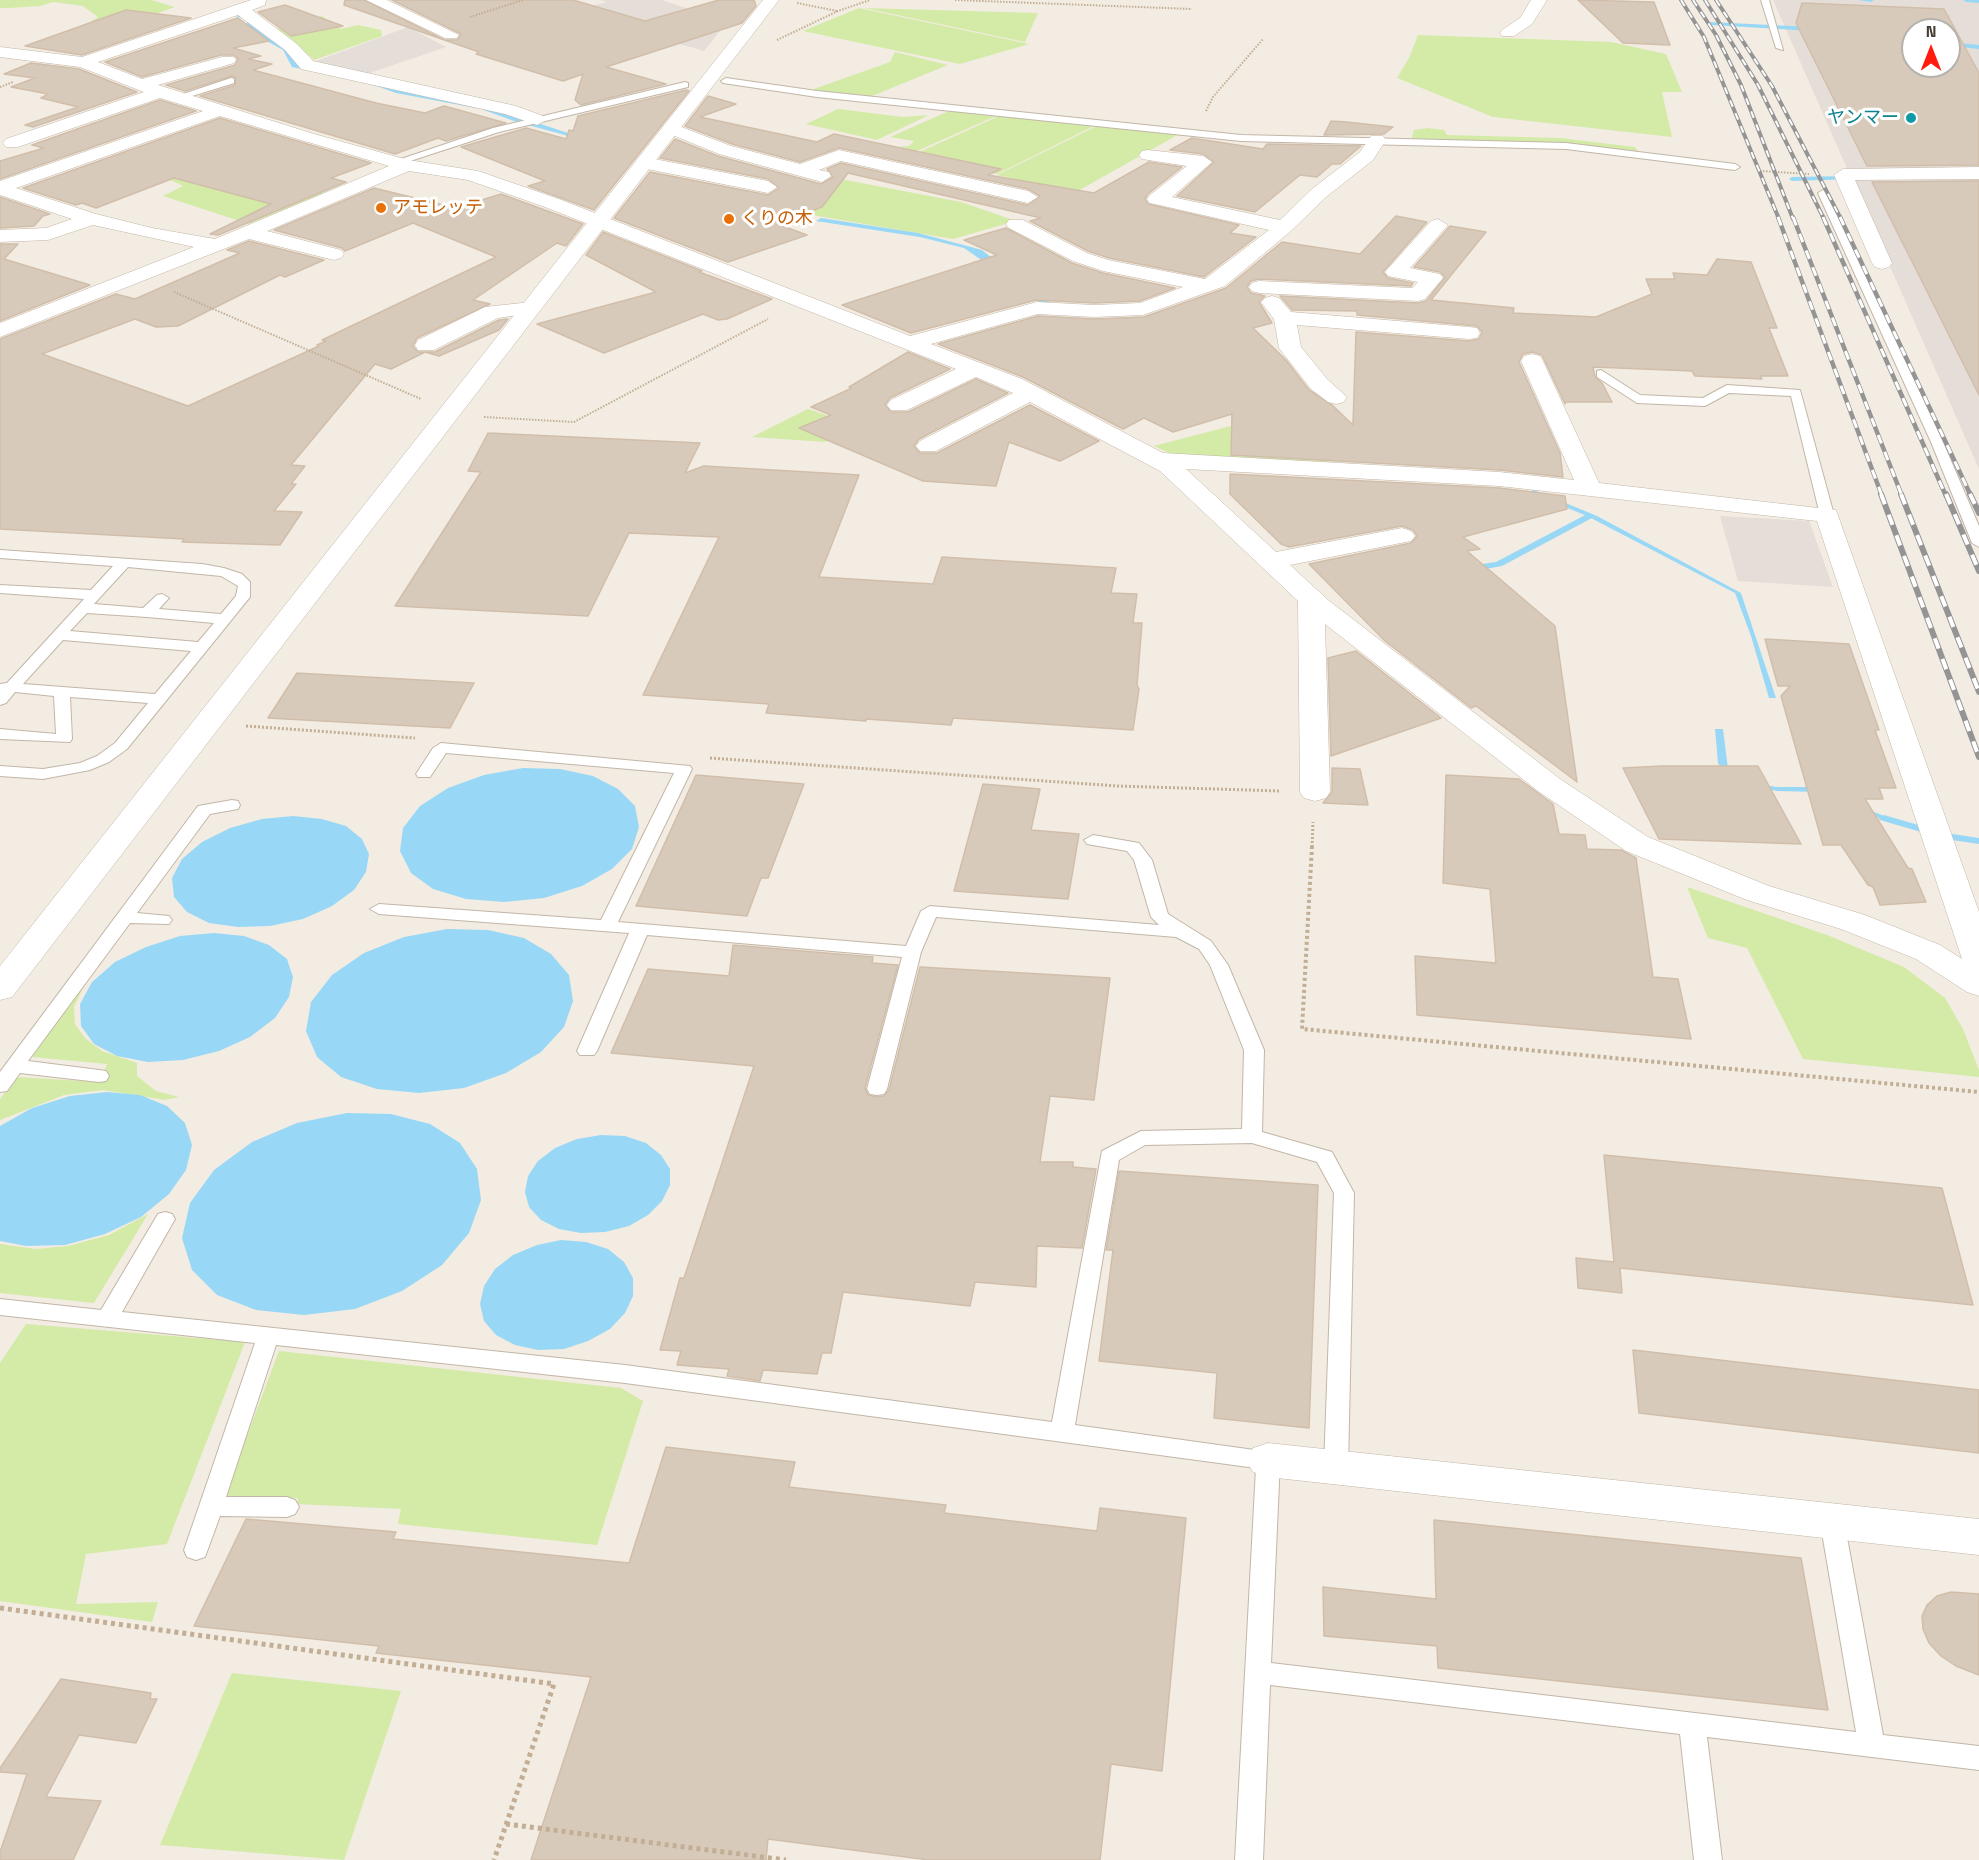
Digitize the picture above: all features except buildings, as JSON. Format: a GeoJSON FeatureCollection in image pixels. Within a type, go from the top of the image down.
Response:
{"type":"FeatureCollection","features":[{"type":"Feature","properties":{"kind":"street"},"geometry":{"type":"LineString","coordinates":[[83,62],[266,0]]}},
{"type":"Feature","properties":{"kind":"street"},"geometry":{"type":"LineString","coordinates":[[374,0],[444,31]]}},
{"type":"Feature","properties":{"kind":"street"},"geometry":{"type":"LineString","coordinates":[[0,989],[771,0]]}},
{"type":"Feature","properties":{"kind":"street"},"geometry":{"type":"LineString","coordinates":[[1508,33],[1526,21],[1539,0]]}},
{"type":"Feature","properties":{"kind":"street"},"geometry":{"type":"LineString","coordinates":[[200,2],[236,9],[283,41],[307,65],[510,110],[537,120]]}},
{"type":"Feature","properties":{"kind":"street"},"geometry":{"type":"LineString","coordinates":[[0,52],[83,62],[168,95],[219,111],[402,163],[471,175],[552,203],[804,300],[1030,393],[1169,466],[1311,599],[1549,785],[1637,844],[1758,893],[1853,922],[1928,952],[1979,985]]}},
{"type":"Feature","properties":{"kind":"street"},"geometry":{"type":"LineString","coordinates":[[141,85],[228,60]]}},
{"type":"Feature","properties":{"kind":"street"},"geometry":{"type":"LineString","coordinates":[[12,143],[168,95]]}},
{"type":"Feature","properties":{"kind":"street"},"geometry":{"type":"LineString","coordinates":[[0,188],[219,111]]}},
{"type":"Feature","properties":{"kind":"street"},"geometry":{"type":"LineString","coordinates":[[671,128],[725,150],[826,177]]}},
{"type":"Feature","properties":{"kind":"street"},"geometry":{"type":"LineString","coordinates":[[908,343],[1037,308],[1094,311],[1143,309],[1212,284],[1284,227],[1319,193],[1367,156],[1377,140]]}},
{"type":"Feature","properties":{"kind":"street"},"geometry":{"type":"LineString","coordinates":[[802,170],[839,155],[1028,197]]}},
{"type":"Feature","properties":{"kind":"street"},"geometry":{"type":"LineString","coordinates":[[1148,155],[1203,162],[1157,199],[1284,227]]}},
{"type":"Feature","properties":{"kind":"street"},"geometry":{"type":"LineString","coordinates":[[0,331],[246,232],[402,163]]}},
{"type":"Feature","properties":{"kind":"street"},"geometry":{"type":"LineString","coordinates":[[644,163],[768,187]]}},
{"type":"Feature","properties":{"kind":"street"},"geometry":{"type":"LineString","coordinates":[[1882,263],[1843,175],[1979,173]]}},
{"type":"Feature","properties":{"kind":"street"},"geometry":{"type":"LineString","coordinates":[[0,188],[91,219],[152,234],[217,244]]}},
{"type":"Feature","properties":{"kind":"street"},"geometry":{"type":"LineString","coordinates":[[1,236],[48,234],[91,219]]}},
{"type":"Feature","properties":{"kind":"street"},"geometry":{"type":"LineString","coordinates":[[1016,224],[1080,257],[1104,265],[1212,284],[1418,295],[1433,278],[1395,272],[1438,225]]}},
{"type":"Feature","properties":{"kind":"street"},"geometry":{"type":"LineString","coordinates":[[246,232],[334,254]]}},
{"type":"Feature","properties":{"kind":"street"},"geometry":{"type":"LineString","coordinates":[[1259,287],[1285,318],[1290,348],[1319,384],[1336,397]]}},
{"type":"Feature","properties":{"kind":"street"},"geometry":{"type":"LineString","coordinates":[[426,345],[493,312],[531,308]]}},
{"type":"Feature","properties":{"kind":"street"},"geometry":{"type":"LineString","coordinates":[[1285,318],[1469,333]]}},
{"type":"Feature","properties":{"kind":"street"},"geometry":{"type":"LineString","coordinates":[[1532,361],[1590,489]]}},
{"type":"Feature","properties":{"kind":"street"},"geometry":{"type":"LineString","coordinates":[[899,405],[975,369]]}},
{"type":"Feature","properties":{"kind":"street"},"geometry":{"type":"LineString","coordinates":[[928,446],[1030,393]]}},
{"type":"Feature","properties":{"kind":"street"},"geometry":{"type":"LineString","coordinates":[[1157,460],[1499,479],[1827,515],[1979,960]]}},
{"type":"Feature","properties":{"kind":"street"},"geometry":{"type":"LineString","coordinates":[[1270,561],[1402,536]]}},
{"type":"Feature","properties":{"kind":"street"},"geometry":{"type":"LineString","coordinates":[[1311,599],[1315,792]]}},
{"type":"Feature","properties":{"kind":"street"},"geometry":{"type":"LineString","coordinates":[[1268,1460],[1979,1537]]}},
{"type":"Feature","properties":{"kind":"lane"},"geometry":{"type":"LineString","coordinates":[[1766,0],[1780,48]]}},
{"type":"Feature","properties":{"kind":"lane"},"geometry":{"type":"LineString","coordinates":[[168,95],[231,81]]}},
{"type":"Feature","properties":{"kind":"lane"},"geometry":{"type":"LineString","coordinates":[[726,81],[817,94],[1241,138],[1566,146],[1735,168]]}},
{"type":"Feature","properties":{"kind":"lane"},"geometry":{"type":"LineString","coordinates":[[402,163],[496,130],[686,85]]}},
{"type":"Feature","properties":{"kind":"lane"},"geometry":{"type":"LineString","coordinates":[[1823,194],[1937,442],[1979,543]]}},
{"type":"Feature","properties":{"kind":"lane"},"geometry":{"type":"LineString","coordinates":[[1601,374],[1637,399],[1706,402],[1727,389],[1796,393],[1827,515]]}},
{"type":"Feature","properties":{"kind":"lane"},"geometry":{"type":"LineString","coordinates":[[0,554],[202,568],[237,577],[245,585],[243,597],[121,746],[103,759],[84,767],[44,774],[0,771]]}},
{"type":"Feature","properties":{"kind":"lane"},"geometry":{"type":"LineString","coordinates":[[0,700],[6,687],[59,635],[125,562]]}},
{"type":"Feature","properties":{"kind":"lane"},"geometry":{"type":"LineString","coordinates":[[0,604],[7,589],[94,596]]}},
{"type":"Feature","properties":{"kind":"lane"},"geometry":{"type":"LineString","coordinates":[[147,613],[162,598]]}},
{"type":"Feature","properties":{"kind":"lane"},"geometry":{"type":"LineString","coordinates":[[83,608],[225,619]]}},
{"type":"Feature","properties":{"kind":"lane"},"geometry":{"type":"LineString","coordinates":[[122,640],[135,627]]}},
{"type":"Feature","properties":{"kind":"lane"},"geometry":{"type":"LineString","coordinates":[[59,635],[202,647]]}},
{"type":"Feature","properties":{"kind":"lane"},"geometry":{"type":"LineString","coordinates":[[6,687],[159,699]]}},
{"type":"Feature","properties":{"kind":"lane"},"geometry":{"type":"LineString","coordinates":[[0,734],[64,739],[62,691]]}},
{"type":"Feature","properties":{"kind":"lane"},"geometry":{"type":"LineString","coordinates":[[424,774],[441,748],[684,769],[608,926]]}},
{"type":"Feature","properties":{"kind":"lane"},"geometry":{"type":"LineString","coordinates":[[0,1086],[204,810],[232,805]]}},
{"type":"Feature","properties":{"kind":"lane"},"geometry":{"type":"LineString","coordinates":[[1093,840],[1132,847],[1143,860],[1148,883],[1161,917],[1179,932],[1205,945],[1219,965],[1254,1050],[1252,1136]]}},
{"type":"Feature","properties":{"kind":"lane"},"geometry":{"type":"LineString","coordinates":[[379,909],[912,952]]}},
{"type":"Feature","properties":{"kind":"lane"},"geometry":{"type":"LineString","coordinates":[[877,1089],[912,952],[930,911],[1179,932]]}},
{"type":"Feature","properties":{"kind":"lane"},"geometry":{"type":"LineString","coordinates":[[125,917],[163,920]]}},
{"type":"Feature","properties":{"kind":"lane"},"geometry":{"type":"LineString","coordinates":[[587,1051],[640,929]]}},
{"type":"Feature","properties":{"kind":"lane"},"geometry":{"type":"LineString","coordinates":[[15,1066],[99,1076]]}},
{"type":"Feature","properties":{"kind":"lane"},"geometry":{"type":"LineString","coordinates":[[1062,1432],[1109,1156],[1141,1138],[1252,1136],[1325,1157],[1344,1193],[1336,1467]]}},
{"type":"Feature","properties":{"kind":"lane"},"geometry":{"type":"LineString","coordinates":[[107,1319],[165,1219]]}},
{"type":"Feature","properties":{"kind":"lane"},"geometry":{"type":"LineString","coordinates":[[0,1307],[625,1374],[1268,1460],[1249,1860]]}},
{"type":"Feature","properties":{"kind":"lane"},"geometry":{"type":"LineString","coordinates":[[196,1550],[268,1336]]}},
{"type":"Feature","properties":{"kind":"lane"},"geometry":{"type":"LineString","coordinates":[[211,1506],[287,1507]]}},
{"type":"Feature","properties":{"kind":"lane"},"geometry":{"type":"LineString","coordinates":[[1832,1521],[1872,1745]]}},
{"type":"Feature","properties":{"kind":"lane"},"geometry":{"type":"LineString","coordinates":[[1258,1672],[1979,1758]]}},
{"type":"Feature","properties":{"kind":"lane"},"geometry":{"type":"LineString","coordinates":[[1692,1723],[1708,1860]]}},
{"type":"Feature","properties":{"kind":"path"},"geometry":{"type":"LineString","coordinates":[[444,31],[523,0]]}},
{"type":"Feature","properties":{"kind":"path"},"geometry":{"type":"LineString","coordinates":[[768,44],[838,11],[870,0]]}},
{"type":"Feature","properties":{"kind":"path"},"geometry":{"type":"LineString","coordinates":[[955,0],[1007,4],[1192,9]]}},
{"type":"Feature","properties":{"kind":"path"},"geometry":{"type":"LineString","coordinates":[[788,1],[838,11]]}},
{"type":"Feature","properties":{"kind":"path"},"geometry":{"type":"LineString","coordinates":[[1184,132],[1202,119],[1213,97],[1263,39]]}},
{"type":"Feature","properties":{"kind":"path"},"geometry":{"type":"LineString","coordinates":[[1735,168],[1776,173],[1843,175]]}},
{"type":"Feature","properties":{"kind":"path"},"geometry":{"type":"LineString","coordinates":[[138,276],[427,401]]}},
{"type":"Feature","properties":{"kind":"path"},"geometry":{"type":"LineString","coordinates":[[474,416],[574,422],[804,300]]}},
{"type":"Feature","properties":{"kind":"path"},"geometry":{"type":"LineString","coordinates":[[0,1608],[554,1684],[494,1860]]}},
{"type":"Feature","properties":{"kind":"path"},"geometry":{"type":"LineString","coordinates":[[506,1824],[786,1860]]}},
{"type":"Feature","properties":{"kind":"shaded area"},"geometry":{"type":"Polygon","coordinates":[[[601,0],[662,0],[727,22],[704,51],[610,24],[560,14],[607,2],[601,0]]]}},
{"type":"Feature","properties":{"kind":"shaded area"},"geometry":{"type":"Polygon","coordinates":[[[1773,0],[1979,0],[1979,469],[1773,0]]]}},
{"type":"Feature","properties":{"kind":"shaded area"},"geometry":{"type":"Polygon","coordinates":[[[408,27],[446,47],[364,75],[311,63],[408,27]]]}},
{"type":"Feature","properties":{"kind":"shaded area"},"geometry":{"type":"Polygon","coordinates":[[[1720,516],[1809,521],[1833,587],[1738,581],[1720,516]]]}},
{"type":"Feature","properties":{"kind":"green space"},"geometry":{"type":"Polygon","coordinates":[[[0,0],[151,0],[175,7],[149,16],[86,25],[98,17],[83,6],[53,2],[40,6],[0,8],[0,0]]]}},
{"type":"Feature","properties":{"kind":"green space"},"geometry":{"type":"Polygon","coordinates":[[[859,8],[1029,44],[960,64],[803,31],[859,8]]]}},
{"type":"Feature","properties":{"kind":"green space"},"geometry":{"type":"Polygon","coordinates":[[[864,8],[1038,13],[1025,42],[864,8]]]}},
{"type":"Feature","properties":{"kind":"green space"},"geometry":{"type":"Polygon","coordinates":[[[322,16],[341,29],[358,25],[381,30],[382,36],[314,60],[277,28],[322,16]]]}},
{"type":"Feature","properties":{"kind":"green space"},"geometry":{"type":"Polygon","coordinates":[[[1418,35],[1611,42],[1666,54],[1682,92],[1662,92],[1672,137],[1493,117],[1397,78],[1409,58],[1418,35]]]}},
{"type":"Feature","properties":{"kind":"green space"},"geometry":{"type":"Polygon","coordinates":[[[895,52],[948,65],[872,96],[811,90],[890,62],[895,52]]]}},
{"type":"Feature","properties":{"kind":"green space"},"geometry":{"type":"Polygon","coordinates":[[[838,109],[903,117],[929,115],[877,140],[806,124],[838,109]]]}},
{"type":"Feature","properties":{"kind":"green space"},"geometry":{"type":"Polygon","coordinates":[[[949,111],[996,116],[910,154],[892,150],[909,146],[914,141],[890,137],[949,111]]]}},
{"type":"Feature","properties":{"kind":"green space"},"geometry":{"type":"Polygon","coordinates":[[[1001,115],[1096,125],[997,174],[913,155],[1001,115]]]}},
{"type":"Feature","properties":{"kind":"green space"},"geometry":{"type":"Polygon","coordinates":[[[1099,125],[1181,133],[1076,192],[997,175],[1099,125]]]}},
{"type":"Feature","properties":{"kind":"green space"},"geometry":{"type":"Polygon","coordinates":[[[1428,128],[1444,130],[1447,135],[1560,138],[1635,147],[1639,152],[1411,140],[1414,130],[1428,128]]]}},
{"type":"Feature","properties":{"kind":"green space"},"geometry":{"type":"Polygon","coordinates":[[[207,162],[324,193],[249,224],[163,196],[183,186],[160,175],[207,162]]]}},
{"type":"Feature","properties":{"kind":"green space"},"geometry":{"type":"Polygon","coordinates":[[[835,178],[961,202],[1016,221],[953,239],[794,212],[835,178]]]}},
{"type":"Feature","properties":{"kind":"green space"},"geometry":{"type":"Polygon","coordinates":[[[808,409],[850,423],[878,416],[825,442],[752,437],[808,409]]]}},
{"type":"Feature","properties":{"kind":"green space"},"geometry":{"type":"Polygon","coordinates":[[[1242,423],[1330,462],[1178,457],[1154,446],[1242,423]]]}},
{"type":"Feature","properties":{"kind":"green space"},"geometry":{"type":"Polygon","coordinates":[[[1687,887],[1827,935],[1904,967],[1945,998],[1963,1029],[1979,1070],[1979,1077],[1803,1059],[1747,948],[1708,938],[1687,887]]]}},
{"type":"Feature","properties":{"kind":"green space"},"geometry":{"type":"Polygon","coordinates":[[[88,978],[74,1007],[75,1024],[85,1038],[102,1051],[137,1063],[137,1076],[156,1091],[179,1097],[165,1100],[103,1090],[64,1095],[0,1120],[0,1099],[16,1077],[99,1082],[107,1064],[32,1057],[88,978]]]}},
{"type":"Feature","properties":{"kind":"green space"},"geometry":{"type":"Polygon","coordinates":[[[148,1214],[94,1303],[0,1293],[0,1244],[36,1249],[68,1246],[109,1235],[148,1214]]]}},
{"type":"Feature","properties":{"kind":"green space"},"geometry":{"type":"Polygon","coordinates":[[[26,1324],[245,1342],[167,1544],[86,1554],[76,1604],[158,1602],[152,1622],[0,1601],[0,1363],[26,1324]]]}},
{"type":"Feature","properties":{"kind":"green space"},"geometry":{"type":"Polygon","coordinates":[[[279,1351],[621,1388],[643,1401],[597,1545],[398,1524],[401,1509],[297,1504],[298,1498],[224,1497],[279,1351]]]}},
{"type":"Feature","properties":{"kind":"green space"},"geometry":{"type":"Polygon","coordinates":[[[232,1673],[401,1691],[344,1860],[160,1845],[232,1673]]]}},
{"type":"Feature","properties":{"kind":"water"},"geometry":{"type":"Polygon","coordinates":[[[239,13],[288,49],[302,66],[489,107],[577,136],[576,142],[565,135],[481,109],[396,93],[368,83],[292,67],[283,50],[256,35],[247,26],[247,20],[233,15],[239,13]]]}},
{"type":"Feature","properties":{"kind":"water"},"geometry":{"type":"Polygon","coordinates":[[[821,218],[918,233],[982,250],[1008,271],[1050,293],[1049,304],[1038,304],[1040,293],[1000,273],[964,248],[920,237],[816,221],[821,218]]]}},
{"type":"Feature","properties":{"kind":"water"},"geometry":{"type":"Polygon","coordinates":[[[1534,490],[1597,516],[1741,593],[1776,698],[1769,698],[1751,636],[1735,593],[1587,516],[1529,492],[1534,490]]]}},
{"type":"Feature","properties":{"kind":"water"},"geometry":{"type":"Polygon","coordinates":[[[1715,729],[1723,729],[1728,769],[1751,782],[1776,787],[1809,787],[1900,822],[1897,825],[1817,792],[1777,791],[1751,786],[1723,770],[1718,763],[1715,729]]]}},
{"type":"Feature","properties":{"kind":"water"},"geometry":{"type":"Polygon","coordinates":[[[523,768],[560,769],[593,776],[618,789],[635,806],[639,827],[632,849],[612,869],[582,886],[544,898],[504,902],[466,899],[433,889],[411,873],[400,851],[403,828],[420,806],[448,788],[484,775],[523,768]]]}},
{"type":"Feature","properties":{"kind":"water"},"geometry":{"type":"Polygon","coordinates":[[[293,816],[322,819],[346,826],[362,839],[369,854],[366,872],[354,890],[332,906],[303,919],[270,926],[238,927],[209,923],[187,912],[174,897],[172,878],[182,859],[202,842],[230,828],[262,819],[293,816]]]}},
{"type":"Feature","properties":{"kind":"water"},"geometry":{"type":"Polygon","coordinates":[[[447,929],[488,930],[524,938],[551,954],[569,975],[573,1001],[564,1027],[541,1052],[506,1073],[464,1088],[419,1093],[377,1089],[341,1077],[317,1057],[306,1031],[311,1002],[332,975],[364,953],[404,937],[447,929]]]}},
{"type":"Feature","properties":{"kind":"water"},"geometry":{"type":"Polygon","coordinates":[[[214,933],[244,936],[269,945],[287,959],[293,977],[289,997],[275,1018],[250,1037],[219,1051],[183,1060],[148,1062],[117,1056],[94,1044],[81,1026],[80,1004],[92,982],[115,962],[146,947],[180,936],[214,933]]]}},
{"type":"Feature","properties":{"kind":"water"},"geometry":{"type":"Polygon","coordinates":[[[107,1092],[140,1095],[167,1106],[185,1123],[192,1145],[186,1170],[169,1194],[141,1217],[105,1234],[65,1245],[26,1246],[0,1241],[0,1126],[32,1108],[70,1096],[107,1092]]]}},
{"type":"Feature","properties":{"kind":"water"},"geometry":{"type":"Polygon","coordinates":[[[347,1113],[391,1114],[430,1124],[460,1143],[477,1169],[481,1200],[469,1233],[442,1265],[402,1291],[355,1309],[304,1315],[256,1310],[217,1295],[192,1270],[182,1238],[190,1203],[214,1170],[252,1142],[297,1123],[347,1113]]]}},
{"type":"Feature","properties":{"kind":"water"},"geometry":{"type":"Polygon","coordinates":[[[601,1135],[625,1136],[646,1143],[661,1155],[670,1169],[670,1185],[662,1201],[648,1215],[629,1226],[605,1232],[581,1233],[559,1229],[541,1220],[529,1207],[525,1192],[528,1176],[538,1161],[555,1148],[577,1139],[601,1135]]]}},
{"type":"Feature","properties":{"kind":"water"},"geometry":{"type":"Polygon","coordinates":[[[561,1240],[586,1242],[608,1249],[624,1262],[633,1278],[633,1296],[625,1313],[610,1329],[588,1341],[564,1349],[538,1350],[515,1345],[496,1335],[484,1321],[480,1304],[484,1286],[495,1269],[513,1255],[537,1245],[561,1240]]]}},
{"type":"Feature","properties":{"kind":"waterway"},"geometry":{"type":"LineString","coordinates":[[1862,0],[1871,0]]}},
{"type":"Feature","properties":{"kind":"waterway"},"geometry":{"type":"LineString","coordinates":[[1966,0],[1979,1]]}},
{"type":"Feature","properties":{"kind":"waterway"},"geometry":{"type":"LineString","coordinates":[[1711,23],[1813,29]]}},
{"type":"Feature","properties":{"kind":"waterway"},"geometry":{"type":"LineString","coordinates":[[1961,45],[1979,47]]}},
{"type":"Feature","properties":{"kind":"waterway"},"geometry":{"type":"LineString","coordinates":[[1792,179],[1852,178]]}},
{"type":"Feature","properties":{"kind":"waterway"},"geometry":{"type":"LineString","coordinates":[[1469,569],[1499,564],[1589,516]]}},
{"type":"Feature","properties":{"kind":"waterway"},"geometry":{"type":"LineString","coordinates":[[1884,818],[1945,836],[1979,841]]}},
{"type":"Feature","properties":{"kind":"railway"},"geometry":{"type":"LineString","coordinates":[[1681,0],[1704,37],[1779,219]]}},
{"type":"Feature","properties":{"kind":"railway"},"geometry":{"type":"LineString","coordinates":[[1693,0],[1716,35],[1741,85],[1793,219]]}},
{"type":"Feature","properties":{"kind":"railway"},"geometry":{"type":"LineString","coordinates":[[1705,0],[1758,85],[1824,219]]}},
{"type":"Feature","properties":{"kind":"railway"},"geometry":{"type":"LineString","coordinates":[[1716,0],[1772,86],[1840,218]]}},
{"type":"Feature","properties":{"kind":"railway"},"geometry":{"type":"LineString","coordinates":[[1778,217],[1882,496]]}},
{"type":"Feature","properties":{"kind":"railway"},"geometry":{"type":"LineString","coordinates":[[1793,217],[1902,496]]}},
{"type":"Feature","properties":{"kind":"railway"},"geometry":{"type":"LineString","coordinates":[[1823,217],[1946,496]]}},
{"type":"Feature","properties":{"kind":"railway"},"geometry":{"type":"LineString","coordinates":[[1840,218],[1971,496]]}},
{"type":"Feature","properties":{"kind":"railway"},"geometry":{"type":"LineString","coordinates":[[1881,494],[1979,757]]}},
{"type":"Feature","properties":{"kind":"railway"},"geometry":{"type":"LineString","coordinates":[[1901,494],[1979,692]]}},
{"type":"Feature","properties":{"kind":"railway"},"geometry":{"type":"LineString","coordinates":[[1946,494],[1979,571]]}},
{"type":"Feature","properties":{"kind":"railway"},"geometry":{"type":"LineString","coordinates":[[1970,494],[1979,513]]}},
{"type":"Feature","properties":{"kind":"place","name":"ヤンマー"},"geometry":{"type":"Point","coordinates":[1911,118]}},
{"type":"Feature","properties":{"kind":"place","name":"アモレッテ"},"geometry":{"type":"Point","coordinates":[381,208]}},
{"type":"Feature","properties":{"kind":"place","name":"くりの木"},"geometry":{"type":"Point","coordinates":[729,219]}}]}
